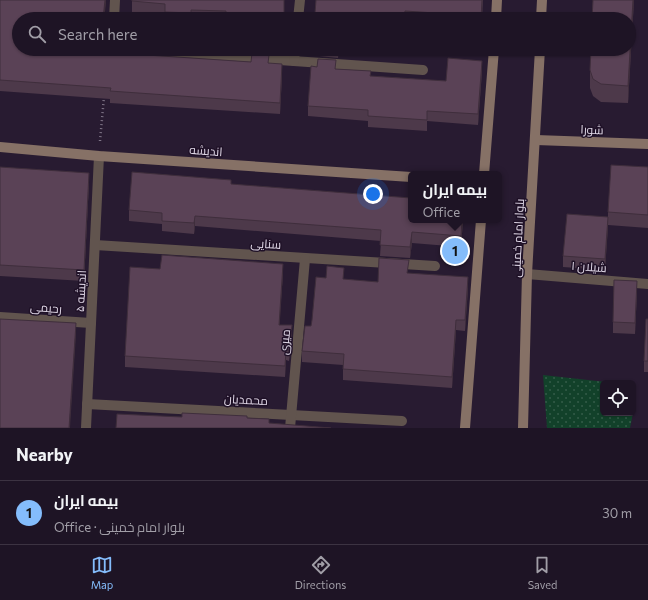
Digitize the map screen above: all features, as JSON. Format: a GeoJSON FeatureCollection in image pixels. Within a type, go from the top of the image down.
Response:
{"type":"FeatureCollection","features":[{"type":"Feature","properties":{"kind":"main road"},"geometry":{"type":"LineString","coordinates":[[496,12],[497,0]]}},
{"type":"Feature","properties":{"kind":"main road"},"geometry":{"type":"LineString","coordinates":[[541,12],[542,0]]}},
{"type":"Feature","properties":{"kind":"main road"},"geometry":{"type":"LineString","coordinates":[[484,171],[493,56]]}},
{"type":"Feature","properties":{"kind":"main road","name":"بلوار امام خمینی"},"geometry":{"type":"LineString","coordinates":[[523,428],[527,274],[540,56]]}},
{"type":"Feature","properties":{"kind":"main road","name":"شورا"},"geometry":{"type":"LineString","coordinates":[[536,140],[648,144]]}},
{"type":"Feature","properties":{"kind":"main road","name":"اندیشه"},"geometry":{"type":"LineString","coordinates":[[0,147],[99,156],[408,177]]}},
{"type":"Feature","properties":{"kind":"main road"},"geometry":{"type":"LineString","coordinates":[[465,428],[481,223]]}},
{"type":"Feature","properties":{"kind":"street"},"geometry":{"type":"LineString","coordinates":[[114,12],[115,0]]}},
{"type":"Feature","properties":{"kind":"street"},"geometry":{"type":"LineString","coordinates":[[299,12],[300,0]]}},
{"type":"Feature","properties":{"kind":"street"},"geometry":{"type":"LineString","coordinates":[[221,56],[423,70]]}},
{"type":"Feature","properties":{"kind":"street"},"geometry":{"type":"LineString","coordinates":[[294,56],[294,61]]}},
{"type":"Feature","properties":{"kind":"street","name":"اندیشه ۵"},"geometry":{"type":"LineString","coordinates":[[86,428],[99,156]]}},
{"type":"Feature","properties":{"kind":"street","name":"سنایی"},"geometry":{"type":"LineString","coordinates":[[95,245],[435,266]]}},
{"type":"Feature","properties":{"kind":"street","name":"میری"},"geometry":{"type":"LineString","coordinates":[[290,428],[305,259]]}},
{"type":"Feature","properties":{"kind":"street","name":"شیلان ۱"},"geometry":{"type":"LineString","coordinates":[[527,274],[648,284]]}},
{"type":"Feature","properties":{"kind":"street","name":"رحیمی"},"geometry":{"type":"LineString","coordinates":[[0,317],[91,323]]}},
{"type":"Feature","properties":{"kind":"street","name":"محمدیان"},"geometry":{"type":"LineString","coordinates":[[88,404],[402,421]]}},
{"type":"Feature","properties":{"kind":"path"},"geometry":{"type":"LineString","coordinates":[[99,156],[104,89]]}},
{"type":"Feature","properties":{"kind":"green space"},"geometry":{"type":"Polygon","coordinates":[[[543,375],[600,381],[600,416],[632,416],[630,428],[547,428],[543,375]]]}},
{"type":"Feature","properties":{"kind":"building"},"geometry":{"type":"Polygon","coordinates":[[[0,0],[105,0],[104,12],[12,12],[12,56],[162,56],[251,62],[252,56],[269,56],[268,63],[282,64],[280,103],[110,91],[111,88],[0,80],[0,0]]]}},
{"type":"Feature","properties":{"kind":"building"},"geometry":{"type":"Polygon","coordinates":[[[284,0],[284,12],[226,12],[191,10],[191,12],[165,12],[165,4],[132,1],[284,0]]]}},
{"type":"Feature","properties":{"kind":"building"},"geometry":{"type":"Polygon","coordinates":[[[316,0],[482,0],[481,12],[315,12],[316,0]]]}},
{"type":"Feature","properties":{"kind":"building"},"geometry":{"type":"Polygon","coordinates":[[[593,0],[633,0],[632,12],[592,12],[593,0]]]}},
{"type":"Feature","properties":{"kind":"building"},"geometry":{"type":"Polygon","coordinates":[[[591,56],[630,56],[628,86],[601,84],[593,79],[590,70],[591,56]]]}},
{"type":"Feature","properties":{"kind":"building"},"geometry":{"type":"Polygon","coordinates":[[[448,58],[482,61],[478,114],[427,111],[427,120],[368,116],[368,110],[308,106],[311,66],[317,67],[318,59],[336,60],[335,69],[371,71],[370,76],[446,81],[448,58]]]}},
{"type":"Feature","properties":{"kind":"building"},"geometry":{"type":"Polygon","coordinates":[[[611,165],[648,167],[648,215],[608,212],[611,165]]]}},
{"type":"Feature","properties":{"kind":"building"},"geometry":{"type":"Polygon","coordinates":[[[0,167],[89,173],[84,270],[0,265],[0,167]]]}},
{"type":"Feature","properties":{"kind":"building"},"geometry":{"type":"Polygon","coordinates":[[[132,172],[231,180],[231,184],[408,198],[408,223],[462,223],[461,236],[412,232],[410,247],[380,245],[381,230],[195,216],[194,223],[162,221],[162,213],[129,210],[132,172]]]}},
{"type":"Feature","properties":{"kind":"building"},"geometry":{"type":"Polygon","coordinates":[[[567,214],[608,217],[605,259],[563,256],[567,214]]]}},
{"type":"Feature","properties":{"kind":"building"},"geometry":{"type":"Polygon","coordinates":[[[162,255],[283,264],[279,325],[292,325],[289,350],[286,350],[285,366],[125,356],[130,267],[160,269],[162,255]]]}},
{"type":"Feature","properties":{"kind":"building"},"geometry":{"type":"Polygon","coordinates":[[[379,258],[409,260],[407,273],[468,277],[465,320],[456,320],[452,377],[343,369],[344,354],[302,351],[305,326],[311,326],[316,277],[326,278],[327,266],[344,268],[343,279],[378,282],[379,258]]]}},
{"type":"Feature","properties":{"kind":"building"},"geometry":{"type":"Polygon","coordinates":[[[614,280],[637,281],[635,323],[613,322],[614,280]]]}},
{"type":"Feature","properties":{"kind":"building"},"geometry":{"type":"Polygon","coordinates":[[[0,319],[76,323],[69,428],[0,428],[0,319]]]}},
{"type":"Feature","properties":{"kind":"building"},"geometry":{"type":"Polygon","coordinates":[[[646,319],[648,319],[648,361],[644,361],[646,319]]]}},
{"type":"Feature","properties":{"kind":"building"},"geometry":{"type":"Polygon","coordinates":[[[182,413],[247,416],[247,418],[269,419],[269,423],[331,428],[116,428],[117,414],[182,417],[182,413]]]}},
{"type":"Feature","properties":{"kind":"place","name":"بیمه ایران"},"geometry":{"type":"Point","coordinates":[455,251]}}]}
